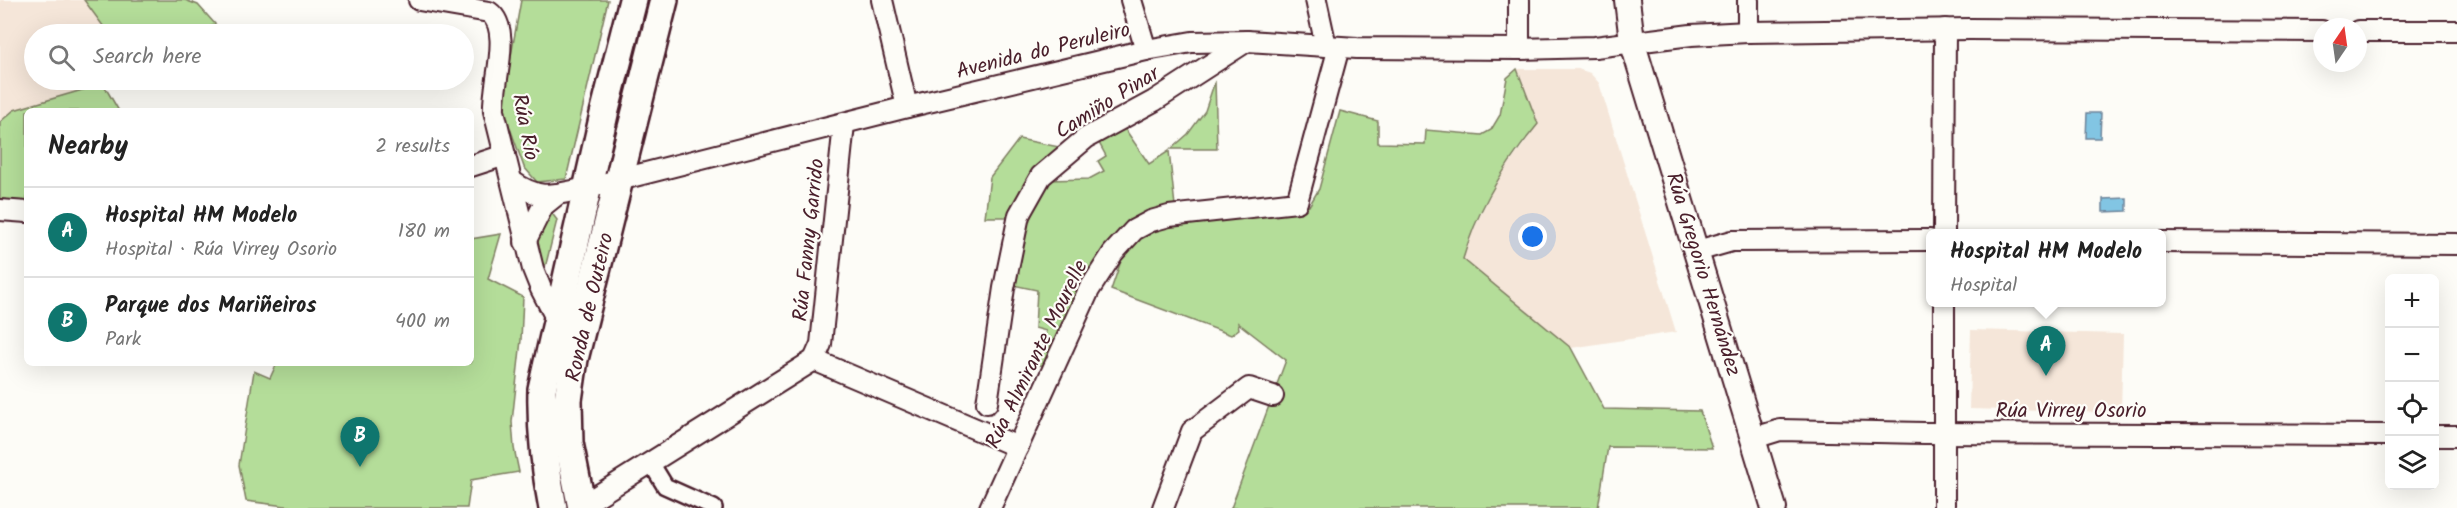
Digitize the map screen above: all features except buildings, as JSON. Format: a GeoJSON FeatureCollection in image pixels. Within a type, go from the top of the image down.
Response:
{"type":"FeatureCollection","features":[{"type":"Feature","properties":{"kind":"main road","name":"Ronda de Outeiro"},"geometry":{"type":"LineString","coordinates":[[553,508],[544,458],[541,420],[542,389],[556,318],[633,0]]}},
{"type":"Feature","properties":{"kind":"main road","name":"Ronda de Outeiro"},"geometry":{"type":"LineString","coordinates":[[581,507],[569,443],[568,400],[574,359],[664,0]]}},
{"type":"Feature","properties":{"kind":"street","name":"Rúa Río"},"geometry":{"type":"LineString","coordinates":[[419,0],[458,3],[489,12],[496,17],[499,24],[500,46],[493,99],[525,242],[541,289],[556,318]]}},
{"type":"Feature","properties":{"kind":"street"},"geometry":{"type":"LineString","coordinates":[[882,0],[907,107]]}},
{"type":"Feature","properties":{"kind":"street"},"geometry":{"type":"LineString","coordinates":[[1131,0],[1146,50]]}},
{"type":"Feature","properties":{"kind":"street"},"geometry":{"type":"LineString","coordinates":[[1316,0],[1333,46]]}},
{"type":"Feature","properties":{"kind":"street"},"geometry":{"type":"LineString","coordinates":[[1519,0],[1519,49]]}},
{"type":"Feature","properties":{"kind":"street","name":"Rúa Gregorio Hernández"},"geometry":{"type":"LineString","coordinates":[[1627,0],[1632,41],[1698,251],[1774,508]]}},
{"type":"Feature","properties":{"kind":"street"},"geometry":{"type":"LineString","coordinates":[[1748,0],[1748,32]]}},
{"type":"Feature","properties":{"kind":"street"},"geometry":{"type":"LineString","coordinates":[[1944,229],[1946,29]]}},
{"type":"Feature","properties":{"kind":"street","name":"Avenida do Peruleiro"},"geometry":{"type":"LineString","coordinates":[[618,180],[907,107],[1146,50],[1192,42],[1246,41],[1333,46],[1519,49],[1594,47],[1632,41],[1748,32],[1946,29],[2313,31]]}},
{"type":"Feature","properties":{"kind":"street"},"geometry":{"type":"LineString","coordinates":[[2367,31],[2457,32]]}},
{"type":"Feature","properties":{"kind":"street","name":"Camiño Pinar"},"geometry":{"type":"LineString","coordinates":[[987,403],[1004,288],[1018,215],[1041,176],[1086,138],[1154,101],[1246,41]]}},
{"type":"Feature","properties":{"kind":"street","name":"Rúa Almirante Mourelle"},"geometry":{"type":"LineString","coordinates":[[990,508],[1089,290],[1113,253],[1134,230],[1151,221],[1169,216],[1297,202],[1333,46]]}},
{"type":"Feature","properties":{"kind":"street","name":"Rúa Fanny Garrido"},"geometry":{"type":"LineString","coordinates":[[814,360],[821,344],[844,124]]}},
{"type":"Feature","properties":{"kind":"street"},"geometry":{"type":"LineString","coordinates":[[474,165],[505,155]]}},
{"type":"Feature","properties":{"kind":"street"},"geometry":{"type":"LineString","coordinates":[[587,188],[618,180]]}},
{"type":"Feature","properties":{"kind":"street","name":"Rúa Río"},"geometry":{"type":"LineString","coordinates":[[513,182],[535,195],[558,194],[587,188]]}},
{"type":"Feature","properties":{"kind":"street"},"geometry":{"type":"LineString","coordinates":[[525,242],[543,206],[558,194]]}},
{"type":"Feature","properties":{"kind":"street"},"geometry":{"type":"LineString","coordinates":[[0,210],[24,212]]}},
{"type":"Feature","properties":{"kind":"street"},"geometry":{"type":"LineString","coordinates":[[1698,251],[1732,241],[1926,240]]}},
{"type":"Feature","properties":{"kind":"street"},"geometry":{"type":"LineString","coordinates":[[2166,242],[2457,244]]}},
{"type":"Feature","properties":{"kind":"street"},"geometry":{"type":"LineString","coordinates":[[1944,307],[1944,508]]}},
{"type":"Feature","properties":{"kind":"street"},"geometry":{"type":"LineString","coordinates":[[581,507],[814,360],[1018,447]]}},
{"type":"Feature","properties":{"kind":"street"},"geometry":{"type":"LineString","coordinates":[[1163,508],[1192,431],[1249,388],[1273,396]]}},
{"type":"Feature","properties":{"kind":"street","name":"Rúa Virrey Osorio"},"geometry":{"type":"LineString","coordinates":[[1754,438],[1780,430],[2385,435]]}},
{"type":"Feature","properties":{"kind":"street"},"geometry":{"type":"LineString","coordinates":[[2439,435],[2457,436]]}},
{"type":"Feature","properties":{"kind":"street"},"geometry":{"type":"LineString","coordinates":[[651,464],[664,486],[714,508]]}},
{"type":"Feature","properties":{"kind":"shaded area"},"geometry":{"type":"Polygon","coordinates":[[[0,0],[84,0],[102,24],[24,24],[24,90],[82,90],[14,110],[0,122],[0,0]]]}},
{"type":"Feature","properties":{"kind":"shaded area"},"geometry":{"type":"Polygon","coordinates":[[[1517,69],[1578,69],[1590,73],[1599,83],[1676,332],[1571,348],[1463,259],[1467,244],[1496,182],[1538,124],[1517,69]]]}},
{"type":"Feature","properties":{"kind":"shaded area"},"geometry":{"type":"Polygon","coordinates":[[[1971,330],[2123,334],[2121,413],[1969,409],[1971,330]]]}},
{"type":"Feature","properties":{"kind":"green space"},"geometry":{"type":"Polygon","coordinates":[[[84,0],[185,0],[198,5],[215,24],[102,24],[84,0]]]}},
{"type":"Feature","properties":{"kind":"green space"},"geometry":{"type":"Polygon","coordinates":[[[521,0],[608,0],[566,179],[537,182],[524,167],[502,106],[521,0]]]}},
{"type":"Feature","properties":{"kind":"green space"},"geometry":{"type":"Polygon","coordinates":[[[1517,69],[1538,124],[1514,155],[1493,188],[1476,222],[1463,259],[1571,348],[1604,409],[1700,411],[1712,448],[1608,447],[1598,508],[1231,508],[1286,360],[1238,323],[1239,329],[1231,335],[1111,290],[1123,255],[1143,233],[1181,223],[1288,211],[1309,206],[1319,189],[1340,111],[1378,121],[1378,143],[1425,144],[1426,130],[1482,135],[1491,130],[1500,115],[1507,78],[1517,69]]]}},
{"type":"Feature","properties":{"kind":"green space"},"geometry":{"type":"Polygon","coordinates":[[[1215,81],[1217,149],[1171,149],[1188,134],[1205,111],[1215,81]]]}},
{"type":"Feature","properties":{"kind":"green space"},"geometry":{"type":"Polygon","coordinates":[[[82,90],[107,90],[117,108],[24,108],[24,203],[0,202],[0,122],[14,110],[82,90]]]}},
{"type":"Feature","properties":{"kind":"green space"},"geometry":{"type":"Polygon","coordinates":[[[1123,126],[1149,164],[1169,151],[1175,206],[1136,222],[1046,366],[1035,364],[1035,347],[1042,349],[1046,331],[1035,328],[1037,290],[1013,285],[1030,218],[1048,180],[1089,179],[1104,171],[1098,161],[1106,156],[1098,141],[1123,126]]]}},
{"type":"Feature","properties":{"kind":"green space"},"geometry":{"type":"Polygon","coordinates":[[[1019,139],[1059,147],[1051,160],[1034,178],[1008,217],[985,217],[990,177],[1019,139]]]}},
{"type":"Feature","properties":{"kind":"green space"},"geometry":{"type":"Polygon","coordinates":[[[551,212],[557,220],[546,264],[538,269],[538,239],[551,212]]]}},
{"type":"Feature","properties":{"kind":"green space"},"geometry":{"type":"Polygon","coordinates":[[[501,234],[488,279],[523,297],[512,422],[519,472],[471,480],[467,508],[301,508],[246,501],[239,465],[254,371],[270,378],[276,366],[474,366],[474,238],[501,234]]]}},
{"type":"Feature","properties":{"kind":"water"},"geometry":{"type":"Polygon","coordinates":[[[2087,113],[2101,113],[2100,138],[2086,138],[2087,113]]]}},
{"type":"Feature","properties":{"kind":"water"},"geometry":{"type":"Polygon","coordinates":[[[2127,198],[2127,211],[2103,212],[2103,199],[2127,198]]]}},
{"type":"Feature","properties":{"kind":"place","name":"Hospital HM Modelo"},"geometry":{"type":"Point","coordinates":[2046,376]}},
{"type":"Feature","properties":{"kind":"place","name":"Parque dos Mariñeiros"},"geometry":{"type":"Point","coordinates":[360,467]}}]}
